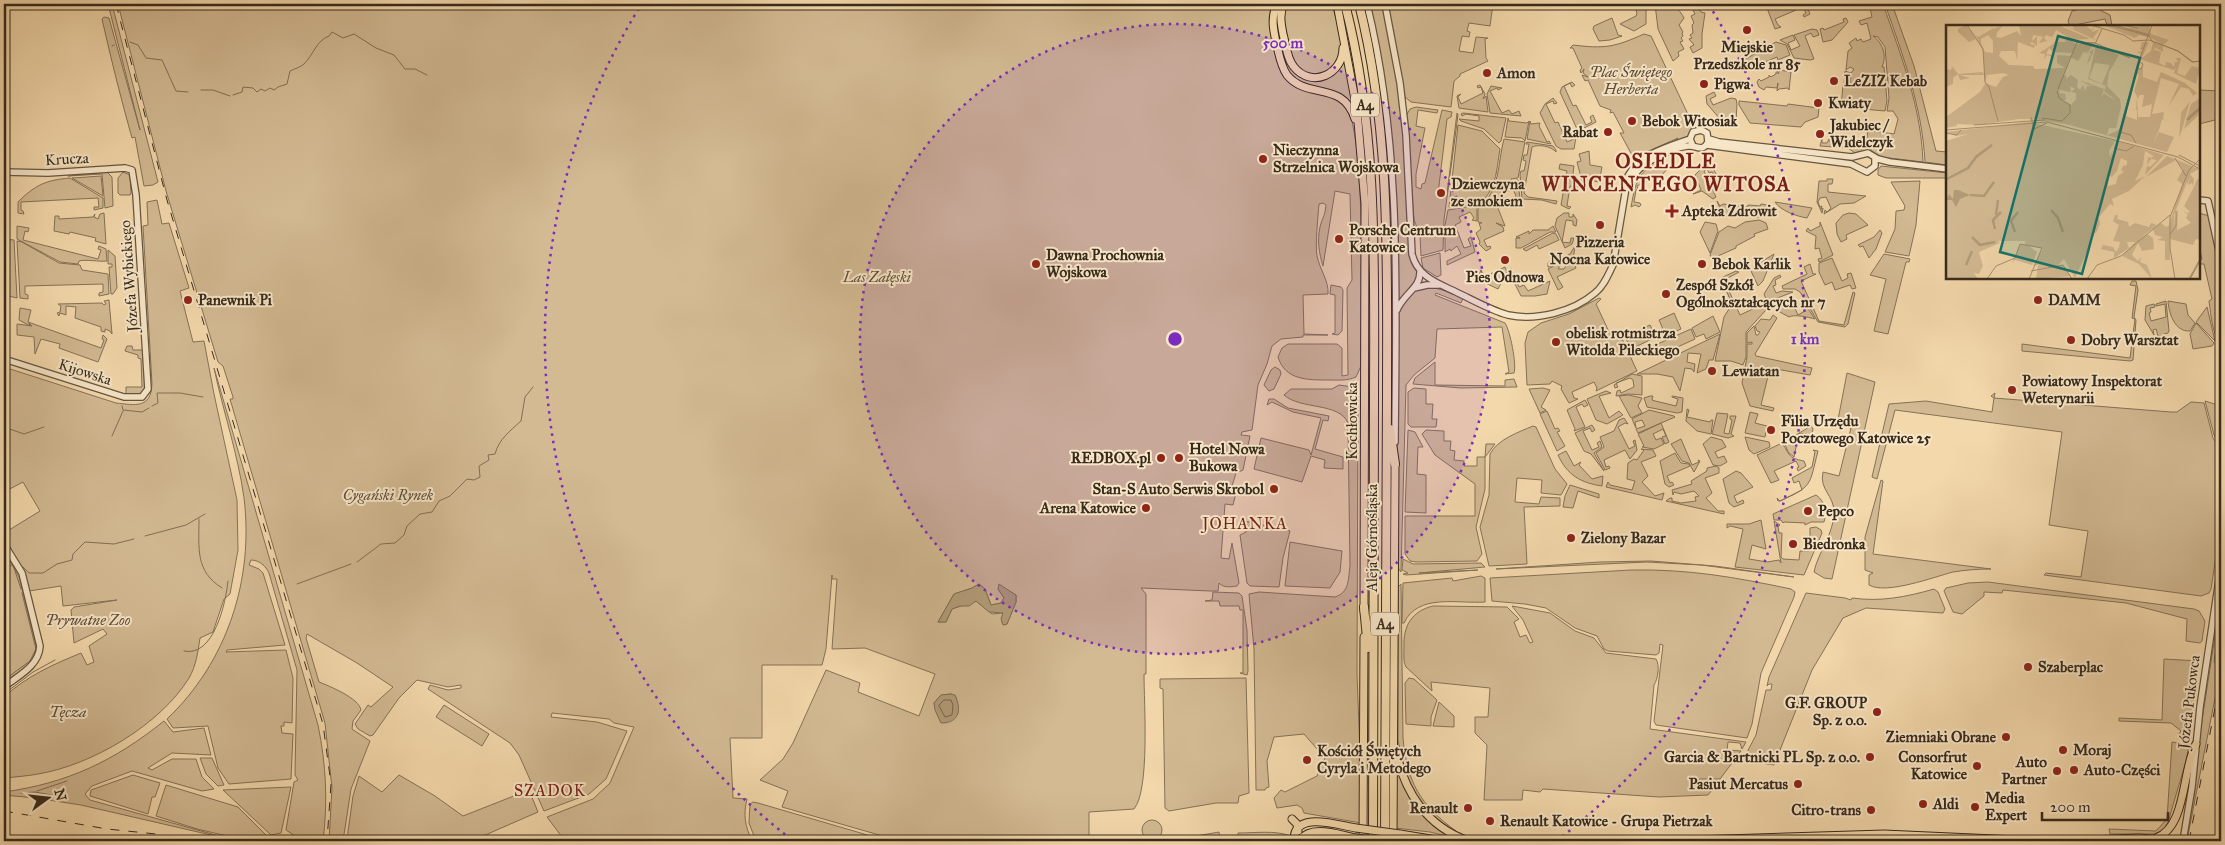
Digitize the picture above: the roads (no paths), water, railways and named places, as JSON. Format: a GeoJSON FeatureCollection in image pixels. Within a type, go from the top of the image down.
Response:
{"type":"FeatureCollection","features":[{"type":"Feature","properties":{"kind":"highway","name":"Aleja Górnośląska"},"geometry":{"type":"LineString","coordinates":[[1345,4],[1361,80],[1373,189],[1372,841]]}},
{"type":"Feature","properties":{"kind":"highway","name":"Aleja Górnośląska"},"geometry":{"type":"LineString","coordinates":[[1359,4],[1380,121],[1385,188],[1387,295],[1384,841]]}},
{"type":"Feature","properties":{"kind":"highway"},"geometry":{"type":"LineString","coordinates":[[1386,406],[1394,464]]}},
{"type":"Feature","properties":{"kind":"highway"},"geometry":{"type":"LineString","coordinates":[[1364,607],[1372,680]]}},
{"type":"Feature","properties":{"kind":"main road"},"geometry":{"type":"LineString","coordinates":[[1277,4],[1273,17],[1274,31],[1281,62],[1286,73],[1297,83],[1332,93],[1344,100],[1352,112],[1360,139]]}},
{"type":"Feature","properties":{"kind":"main road"},"geometry":{"type":"LineString","coordinates":[[1284,4],[1280,14],[1288,54],[1294,67],[1304,75],[1320,77],[1328,75],[1338,67],[1343,57],[1342,28]]}},
{"type":"Feature","properties":{"kind":"main road","name":"Kochłowicka"},"geometry":{"type":"LineString","coordinates":[[1337,4],[1353,82],[1360,139],[1366,260],[1364,607],[1360,839]]}},
{"type":"Feature","properties":{"kind":"main road"},"geometry":{"type":"LineString","coordinates":[[1393,841],[1394,464]]}},
{"type":"Feature","properties":{"kind":"main road"},"geometry":{"type":"LineString","coordinates":[[1393,729],[1399,765],[1407,788],[1437,824],[1469,841]]}},
{"type":"Feature","properties":{"kind":"main road"},"geometry":{"type":"LineString","coordinates":[[2154,838],[2165,834],[2172,826],[2187,778],[2192,750],[2196,744]]}},
{"type":"Feature","properties":{"kind":"main road"},"geometry":{"type":"LineString","coordinates":[[1292,818],[1297,837]]}},
{"type":"Feature","properties":{"kind":"main road"},"geometry":{"type":"LineString","coordinates":[[1297,837],[1311,821],[1443,841]]}},
{"type":"Feature","properties":{"kind":"main road"},"geometry":{"type":"LineString","coordinates":[[1288,827],[1297,837]]}},
{"type":"Feature","properties":{"kind":"main road"},"geometry":{"type":"LineString","coordinates":[[1297,837],[1314,831],[1384,841]]}},
{"type":"Feature","properties":{"kind":"main road"},"geometry":{"type":"LineString","coordinates":[[1661,841],[1884,834],[2037,841]]}},
{"type":"Feature","properties":{"kind":"main road"},"geometry":{"type":"LineString","coordinates":[[2064,841],[2154,838],[2175,841]]}},
{"type":"Feature","properties":{"kind":"main road"},"geometry":{"type":"LineString","coordinates":[[1836,841],[1932,841]]}},
{"type":"Feature","properties":{"kind":"street"},"geometry":{"type":"LineString","coordinates":[[1367,4],[1380,65],[1390,141],[1395,234],[1394,464]]}},
{"type":"Feature","properties":{"kind":"street"},"geometry":{"type":"LineString","coordinates":[[1385,4],[1400,83],[1406,135],[1412,254],[1420,271],[1442,286],[1502,313],[1526,317],[1553,313],[1586,299],[1601,286],[1613,265],[1628,176],[1634,166],[1656,152],[1690,139],[1693,132],[1701,130],[1707,133],[1708,142],[1702,149],[1693,146],[1682,147],[1646,164],[1635,174],[1626,195]]}},
{"type":"Feature","properties":{"kind":"street"},"geometry":{"type":"LineString","coordinates":[[1690,139],[1693,146]]}},
{"type":"Feature","properties":{"kind":"street"},"geometry":{"type":"LineString","coordinates":[[1708,142],[1852,157],[1868,153],[1875,158],[1890,162],[1946,170]]}},
{"type":"Feature","properties":{"kind":"street"},"geometry":{"type":"LineString","coordinates":[[1708,142],[1858,166],[1867,172],[1876,165],[1890,162]]}},
{"type":"Feature","properties":{"kind":"street"},"geometry":{"type":"LineString","coordinates":[[1858,166],[1859,156]]}},
{"type":"Feature","properties":{"kind":"street"},"geometry":{"type":"LineString","coordinates":[[1875,158],[1876,165]]}},
{"type":"Feature","properties":{"kind":"street","name":"Krucza"},"geometry":{"type":"LineString","coordinates":[[4,172],[48,173],[125,168],[132,170]]}},
{"type":"Feature","properties":{"kind":"street","name":"Józefa Wybickiego"},"geometry":{"type":"LineString","coordinates":[[132,170],[136,194],[148,381]]}},
{"type":"Feature","properties":{"kind":"street"},"geometry":{"type":"LineString","coordinates":[[2200,200],[2208,201],[2221,260]]}},
{"type":"Feature","properties":{"kind":"street"},"geometry":{"type":"LineString","coordinates":[[1395,314],[1403,298],[1419,281],[1420,271]]}},
{"type":"Feature","properties":{"kind":"street"},"geometry":{"type":"LineString","coordinates":[[1414,288],[1427,285],[1442,286]]}},
{"type":"Feature","properties":{"kind":"street","name":"Kijowska"},"geometry":{"type":"LineString","coordinates":[[4,359],[124,397],[144,396],[148,389],[148,381]]}},
{"type":"Feature","properties":{"kind":"street"},"geometry":{"type":"LineString","coordinates":[[4,544],[22,574],[40,649],[34,664],[4,687]]}},
{"type":"Feature","properties":{"kind":"street","name":"Józefa Pukowca"},"geometry":{"type":"LineString","coordinates":[[2184,838],[2200,707],[2221,566]]}},
{"type":"Feature","properties":{"kind":"water"},"geometry":{"type":"Polygon","coordinates":[[[979,584],[985,589],[991,605],[1001,603],[1004,598],[998,589],[999,584],[1016,595],[1016,602],[1007,624],[1003,625],[1001,619],[1003,613],[989,612],[976,601],[969,606],[960,606],[952,609],[946,622],[938,622],[954,594],[979,584]]]}},
{"type":"Feature","properties":{"kind":"water"},"geometry":{"type":"Polygon","coordinates":[[[941,695],[955,695],[957,701],[957,715],[952,721],[941,723],[934,703],[941,695]]]}},
{"type":"Feature","properties":{"kind":"waterway"},"geometry":{"type":"LineString","coordinates":[[233,95],[242,92],[243,87],[253,88],[257,92],[261,89],[265,91],[270,88],[274,90],[287,84],[290,71],[304,64],[318,44],[332,32],[343,38],[354,34],[376,48],[394,55],[405,69],[415,69],[427,75]]}},
{"type":"Feature","properties":{"kind":"waterway"},"geometry":{"type":"LineString","coordinates":[[130,42],[138,45],[146,58],[162,60],[176,91],[188,92]]}},
{"type":"Feature","properties":{"kind":"waterway"},"geometry":{"type":"LineString","coordinates":[[201,90],[213,90],[230,96]]}},
{"type":"Feature","properties":{"kind":"waterway"},"geometry":{"type":"LineString","coordinates":[[357,562],[381,544],[395,543],[404,535],[407,526],[420,514],[432,512],[439,501],[450,496],[467,479],[474,480],[480,477],[479,466],[489,460],[488,455],[495,454],[502,440],[521,421],[525,397],[533,387]]}},
{"type":"Feature","properties":{"kind":"waterway"},"geometry":{"type":"LineString","coordinates":[[152,406],[158,403],[157,393],[180,393],[203,397]]}},
{"type":"Feature","properties":{"kind":"waterway"},"geometry":{"type":"LineString","coordinates":[[122,406],[123,410],[142,412],[149,408]]}},
{"type":"Feature","properties":{"kind":"waterway"},"geometry":{"type":"LineString","coordinates":[[112,436],[123,411]]}},
{"type":"Feature","properties":{"kind":"waterway"},"geometry":{"type":"LineString","coordinates":[[4,427],[24,434],[44,427]]}},
{"type":"Feature","properties":{"kind":"waterway"},"geometry":{"type":"LineString","coordinates":[[145,536],[186,525],[205,514]]}},
{"type":"Feature","properties":{"kind":"waterway"},"geometry":{"type":"LineString","coordinates":[[199,519],[200,558],[207,574],[222,588]]}},
{"type":"Feature","properties":{"kind":"waterway"},"geometry":{"type":"LineString","coordinates":[[23,567],[29,573],[43,573],[57,564],[72,560],[73,554],[85,542],[114,544],[134,539]]}},
{"type":"Feature","properties":{"kind":"waterway"},"geometry":{"type":"LineString","coordinates":[[4,550],[13,565],[21,589]]}},
{"type":"Feature","properties":{"kind":"waterway"},"geometry":{"type":"LineString","coordinates":[[4,564],[8,567],[12,565]]}},
{"type":"Feature","properties":{"kind":"waterway"},"geometry":{"type":"LineString","coordinates":[[297,584],[351,564]]}},
{"type":"Feature","properties":{"kind":"waterway"},"geometry":{"type":"LineString","coordinates":[[184,651],[194,651],[203,646],[211,637],[225,602],[228,581]]}},
{"type":"Feature","properties":{"kind":"waterway"},"geometry":{"type":"LineString","coordinates":[[4,680],[30,661],[36,649],[22,593]]}},
{"type":"Feature","properties":{"kind":"waterway"},"geometry":{"type":"LineString","coordinates":[[4,694],[33,672],[55,660]]}},
{"type":"Feature","properties":{"kind":"waterway"},"geometry":{"type":"LineString","coordinates":[[37,791],[67,781]]}},
{"type":"Feature","properties":{"kind":"waterway"},"geometry":{"type":"LineString","coordinates":[[21,793],[35,792],[67,798]]}},
{"type":"Feature","properties":{"kind":"railway"},"geometry":{"type":"LineString","coordinates":[[116,4],[167,200],[323,724],[331,784],[327,841]]}},
{"type":"Feature","properties":{"kind":"railway"},"geometry":{"type":"LineString","coordinates":[[2216,661],[2221,628]]}},
{"type":"Feature","properties":{"kind":"railway"},"geometry":{"type":"LineString","coordinates":[[2189,841],[2221,677]]}},
{"type":"Feature","properties":{"kind":"railway"},"geometry":{"type":"LineString","coordinates":[[4,811],[107,829],[156,834],[194,841]]}},
{"type":"Feature","properties":{"kind":"place","name":"Miejskie Przedszkole nr 85"},"geometry":{"type":"Point","coordinates":[1747,30]}},
{"type":"Feature","properties":{"kind":"place","name":"Amon"},"geometry":{"type":"Point","coordinates":[1487,73]}},
{"type":"Feature","properties":{"kind":"place","name":"LeZIZ Kebab"},"geometry":{"type":"Point","coordinates":[1834,81]}},
{"type":"Feature","properties":{"kind":"place","name":"Pigwa"},"geometry":{"type":"Point","coordinates":[1704,84]}},
{"type":"Feature","properties":{"kind":"place","name":"Kwiaty"},"geometry":{"type":"Point","coordinates":[1818,103]}},
{"type":"Feature","properties":{"kind":"place","name":"Bebok Witosiak"},"geometry":{"type":"Point","coordinates":[1632,121]}},
{"type":"Feature","properties":{"kind":"place","name":"Rabat"},"geometry":{"type":"Point","coordinates":[1608,132]}},
{"type":"Feature","properties":{"kind":"place","name":"Jakubiec / Widelczyk"},"geometry":{"type":"Point","coordinates":[1820,134]}},
{"type":"Feature","properties":{"kind":"place","name":"Nieczynna Strzelnica Wojskowa"},"geometry":{"type":"Point","coordinates":[1263,159]}},
{"type":"Feature","properties":{"kind":"place","name":"Dziewczyna ze smokiem"},"geometry":{"type":"Point","coordinates":[1441,193]}},
{"type":"Feature","properties":{"kind":"place","name":"Apteka Zdrowit"},"geometry":{"type":"Point","coordinates":[1672,211]}},
{"type":"Feature","properties":{"kind":"place","name":"Pizzeria Nocna Katowice"},"geometry":{"type":"Point","coordinates":[1600,225]}},
{"type":"Feature","properties":{"kind":"place","name":"Porsche Centrum Katowice"},"geometry":{"type":"Point","coordinates":[1339,239]}},
{"type":"Feature","properties":{"kind":"place","name":"Pies Odnowa"},"geometry":{"type":"Point","coordinates":[1505,260]}},
{"type":"Feature","properties":{"kind":"place","name":"Dawna Prochownia Wojskowa"},"geometry":{"type":"Point","coordinates":[1036,264]}},
{"type":"Feature","properties":{"kind":"place","name":"Bebok Karlik"},"geometry":{"type":"Point","coordinates":[1702,264]}},
{"type":"Feature","properties":{"kind":"place","name":"Zespół Szkół Ogólnokształcących nr 7"},"geometry":{"type":"Point","coordinates":[1666,294]}},
{"type":"Feature","properties":{"kind":"place","name":"Panewnik Pi"},"geometry":{"type":"Point","coordinates":[188,300]}},
{"type":"Feature","properties":{"kind":"place","name":"DAMM"},"geometry":{"type":"Point","coordinates":[2038,300]}},
{"type":"Feature","properties":{"kind":"place","name":"Dobry Warsztat"},"geometry":{"type":"Point","coordinates":[2071,340]}},
{"type":"Feature","properties":{"kind":"place","name":"obelisk rotmistrza Witolda Pileckiego"},"geometry":{"type":"Point","coordinates":[1556,342]}},
{"type":"Feature","properties":{"kind":"place","name":"Lewiatan"},"geometry":{"type":"Point","coordinates":[1712,371]}},
{"type":"Feature","properties":{"kind":"place","name":"Powiatowy Inspektorat Weterynarii"},"geometry":{"type":"Point","coordinates":[2012,390]}},
{"type":"Feature","properties":{"kind":"place","name":"Filia Urzędu Pocztowego Katowice 25"},"geometry":{"type":"Point","coordinates":[1771,430]}},
{"type":"Feature","properties":{"kind":"place","name":"REDBOX.pl"},"geometry":{"type":"Point","coordinates":[1161,458]}},
{"type":"Feature","properties":{"kind":"place","name":"Hotel Nowa Bukowa"},"geometry":{"type":"Point","coordinates":[1179,458]}},
{"type":"Feature","properties":{"kind":"place","name":"Stan-S Auto Serwis Skrobol"},"geometry":{"type":"Point","coordinates":[1274,489]}},
{"type":"Feature","properties":{"kind":"place","name":"Arena Katowice"},"geometry":{"type":"Point","coordinates":[1146,508]}},
{"type":"Feature","properties":{"kind":"place","name":"Pepco"},"geometry":{"type":"Point","coordinates":[1808,511]}},
{"type":"Feature","properties":{"kind":"place","name":"Zielony Bazar"},"geometry":{"type":"Point","coordinates":[1571,538]}},
{"type":"Feature","properties":{"kind":"place","name":"Biedronka"},"geometry":{"type":"Point","coordinates":[1793,544]}},
{"type":"Feature","properties":{"kind":"place","name":"Szaberplac"},"geometry":{"type":"Point","coordinates":[2028,667]}},
{"type":"Feature","properties":{"kind":"place","name":"G.F. GROUP Sp. z o.o."},"geometry":{"type":"Point","coordinates":[1877,712]}},
{"type":"Feature","properties":{"kind":"place","name":"Ziemniaki Obrane"},"geometry":{"type":"Point","coordinates":[2006,737]}},
{"type":"Feature","properties":{"kind":"place","name":"Moraj"},"geometry":{"type":"Point","coordinates":[2063,750]}},
{"type":"Feature","properties":{"kind":"place","name":"Garcia & Bartnicki PL Sp. z o.o."},"geometry":{"type":"Point","coordinates":[1870,757]}},
{"type":"Feature","properties":{"kind":"place","name":"Kościół Świętych Cyryla i Metodego"},"geometry":{"type":"Point","coordinates":[1307,760]}},
{"type":"Feature","properties":{"kind":"place","name":"Consorfrut Katowice"},"geometry":{"type":"Point","coordinates":[1977,766]}},
{"type":"Feature","properties":{"kind":"place","name":"Auto-Części"},"geometry":{"type":"Point","coordinates":[2074,770]}},
{"type":"Feature","properties":{"kind":"place","name":"Auto Partner"},"geometry":{"type":"Point","coordinates":[2057,771]}},
{"type":"Feature","properties":{"kind":"place","name":"Pasiut Mercatus"},"geometry":{"type":"Point","coordinates":[1798,784]}},
{"type":"Feature","properties":{"kind":"place","name":"Aldi"},"geometry":{"type":"Point","coordinates":[1923,804]}},
{"type":"Feature","properties":{"kind":"place","name":"Media Expert"},"geometry":{"type":"Point","coordinates":[1975,807]}},
{"type":"Feature","properties":{"kind":"place","name":"Renault"},"geometry":{"type":"Point","coordinates":[1468,808]}},
{"type":"Feature","properties":{"kind":"place","name":"Citro-trans"},"geometry":{"type":"Point","coordinates":[1871,810]}},
{"type":"Feature","properties":{"kind":"place","name":"Renault Katowice - Grupa Pietrzak"},"geometry":{"type":"Point","coordinates":[1490,821]}},
{"type":"Feature","properties":{"kind":"district","name":"OSIEDLE WINCENTEGO WITOSA"},"geometry":{"type":"Point","coordinates":[1666,172]}},
{"type":"Feature","properties":{"kind":"district","name":"JOHANKA"},"geometry":{"type":"Point","coordinates":[1245,523]}},
{"type":"Feature","properties":{"kind":"district","name":"SZADOK"},"geometry":{"type":"Point","coordinates":[550,790]}},
{"type":"Feature","properties":{"kind":"park label","name":"Plac Świętego Herberta"},"geometry":{"type":"Point","coordinates":[1631,80]}},
{"type":"Feature","properties":{"kind":"park label","name":"Las Załęski"},"geometry":{"type":"Point","coordinates":[877,277]}},
{"type":"Feature","properties":{"kind":"park label","name":"Cygański Rynek"},"geometry":{"type":"Point","coordinates":[388,495]}},
{"type":"Feature","properties":{"kind":"park label","name":"Prywatne Zoo"},"geometry":{"type":"Point","coordinates":[88,620]}},
{"type":"Feature","properties":{"kind":"park label","name":"Tęcza"},"geometry":{"type":"Point","coordinates":[68,712]}}]}
